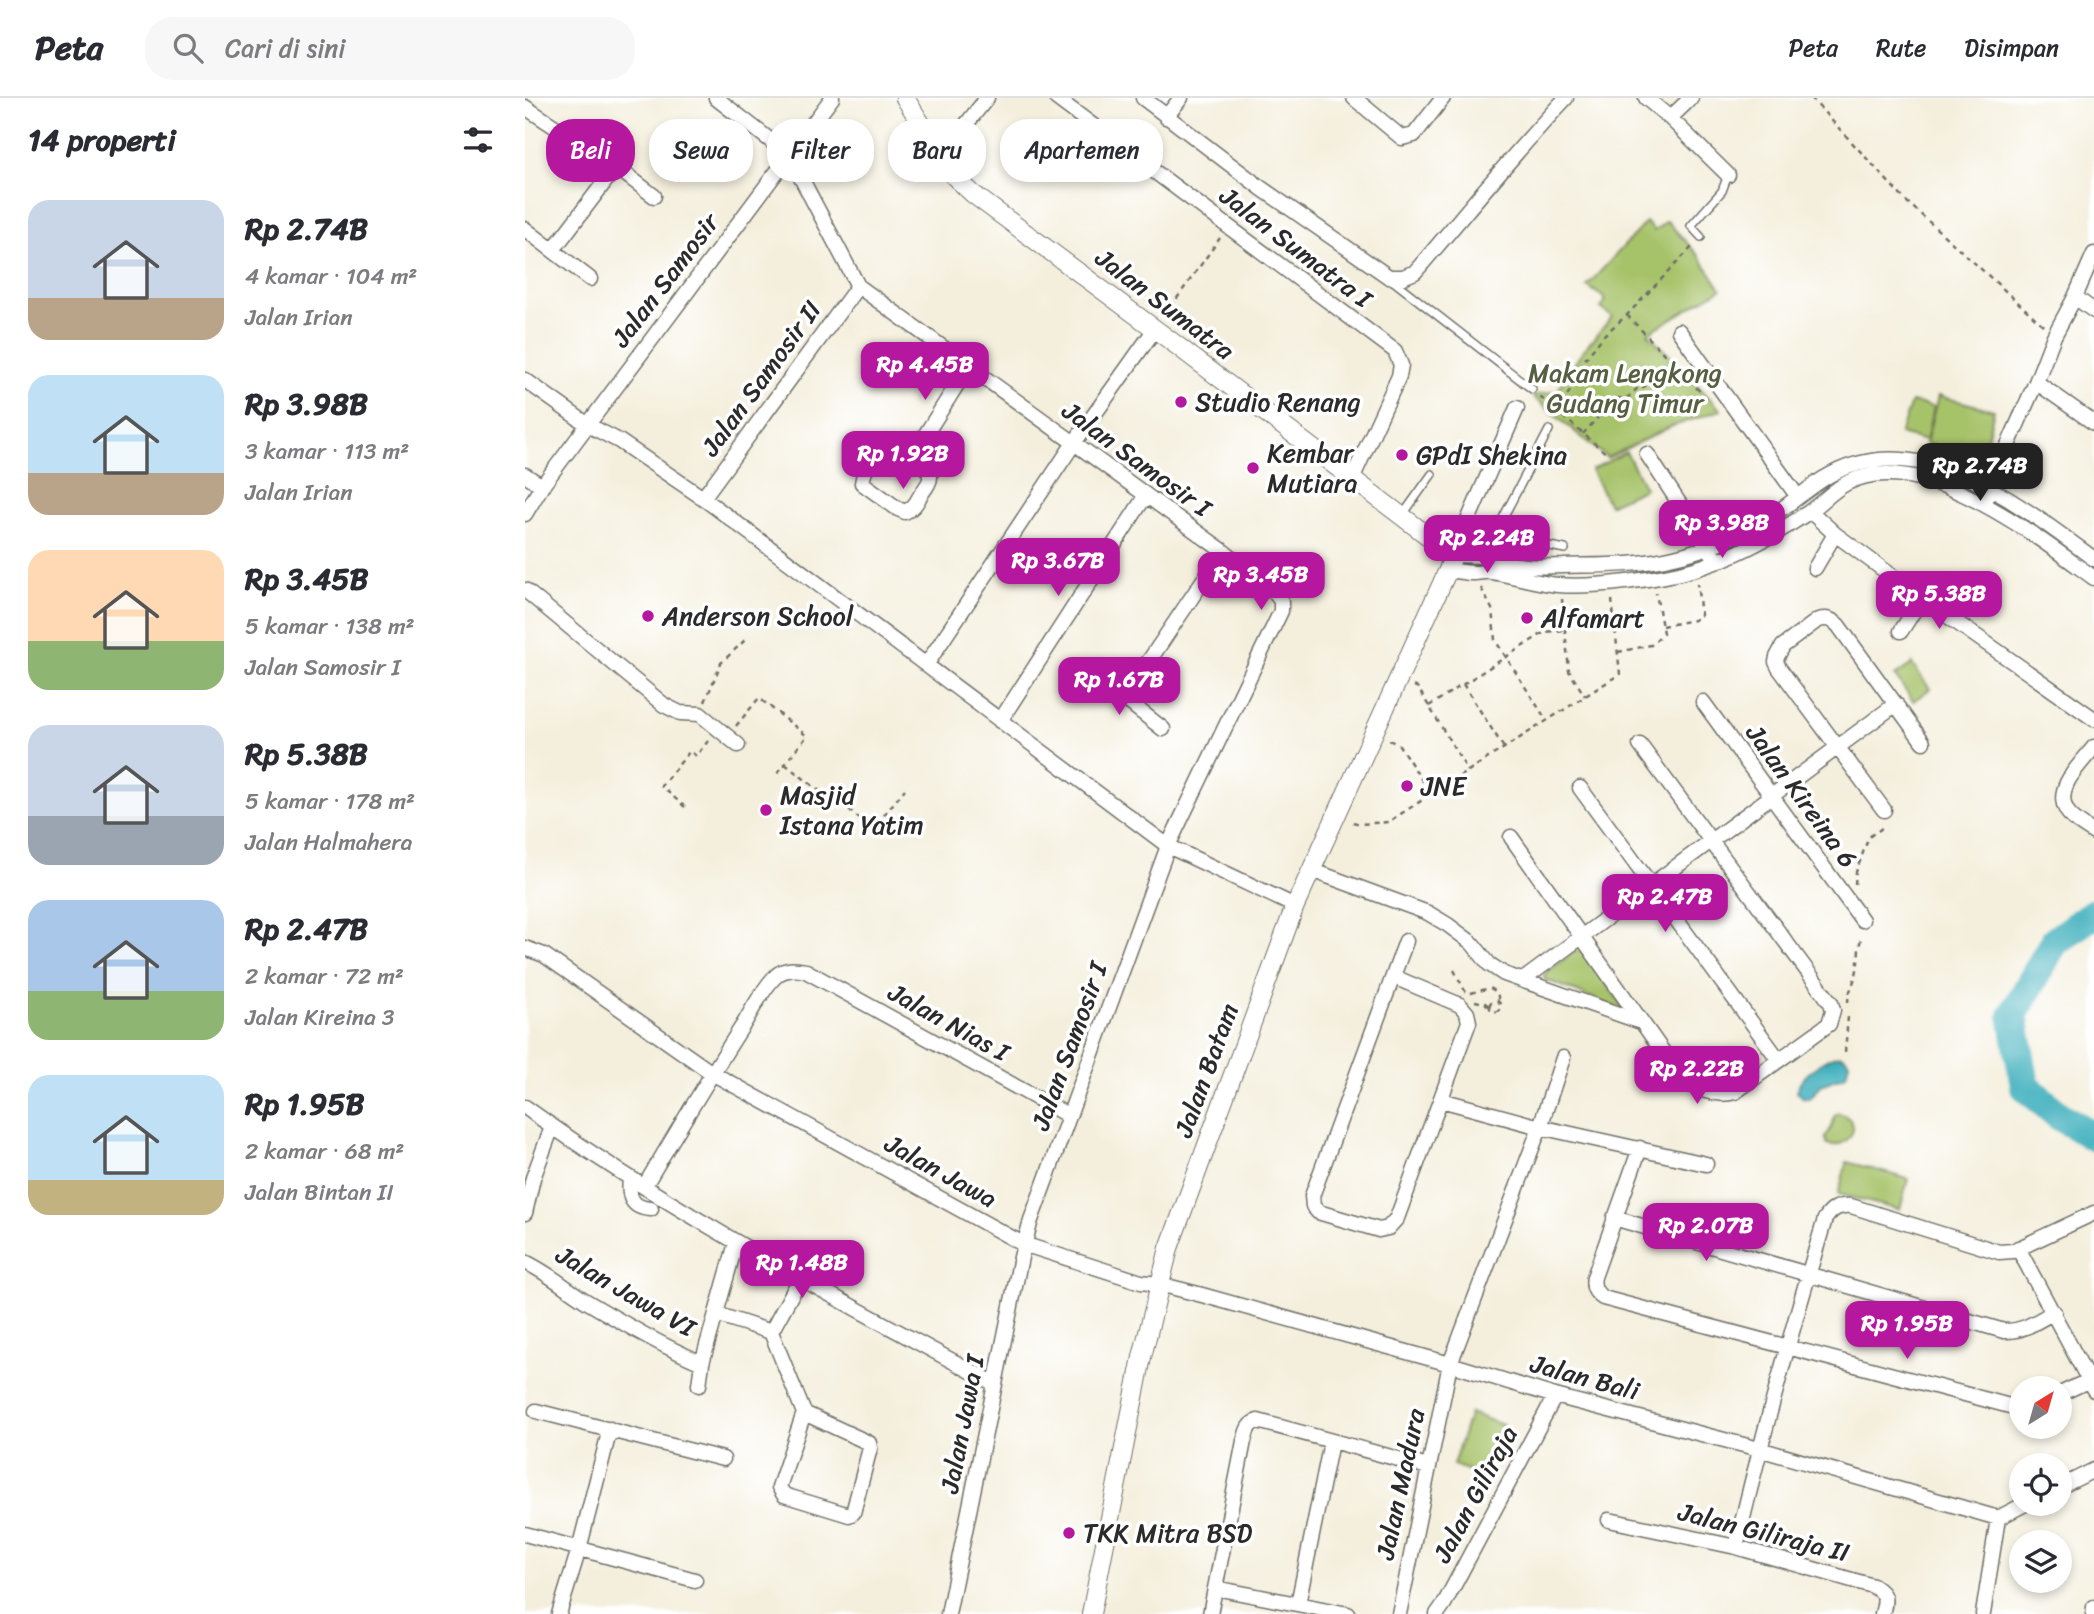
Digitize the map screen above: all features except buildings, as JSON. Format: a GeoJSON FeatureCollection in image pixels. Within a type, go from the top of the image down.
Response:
{"type":"FeatureCollection","features":[{"type":"Feature","properties":{"kind":"street"},"geometry":{"type":"LineString","coordinates":[[716,98],[767,138]]}},
{"type":"Feature","properties":{"kind":"street","name":"Jalan Samosir"},"geometry":{"type":"LineString","coordinates":[[816,119],[832,98]]}},
{"type":"Feature","properties":{"kind":"street","name":"Jalan Sumatra"},"geometry":{"type":"LineString","coordinates":[[905,98],[918,119]]}},
{"type":"Feature","properties":{"kind":"street"},"geometry":{"type":"LineString","coordinates":[[970,119],[987,98]]}},
{"type":"Feature","properties":{"kind":"street","name":"Jalan Sumatra I"},"geometry":{"type":"LineString","coordinates":[[1056,98],[1395,351],[1401,365],[1399,376],[1352,478]]}},
{"type":"Feature","properties":{"kind":"street"},"geometry":{"type":"LineString","coordinates":[[1143,98],[1261,188],[1389,277],[1403,277],[1415,272],[1566,98]]}},
{"type":"Feature","properties":{"kind":"street"},"geometry":{"type":"LineString","coordinates":[[1166,117],[1181,98]]}},
{"type":"Feature","properties":{"kind":"street"},"geometry":{"type":"LineString","coordinates":[[1353,98],[1402,138],[1414,135],[1443,98]]}},
{"type":"Feature","properties":{"kind":"street"},"geometry":{"type":"LineString","coordinates":[[1646,98],[1728,174]]}},
{"type":"Feature","properties":{"kind":"street"},"geometry":{"type":"LineString","coordinates":[[1670,118],[1691,98]]}},
{"type":"Feature","properties":{"kind":"street"},"geometry":{"type":"LineString","coordinates":[[525,107],[546,121]]}},
{"type":"Feature","properties":{"kind":"street"},"geometry":{"type":"LineString","coordinates":[[553,250],[605,182]]}},
{"type":"Feature","properties":{"kind":"street"},"geometry":{"type":"LineString","coordinates":[[635,182],[654,196]]}},
{"type":"Feature","properties":{"kind":"street","name":"Jalan Samosir"},"geometry":{"type":"LineString","coordinates":[[525,514],[542,486],[769,182]]}},
{"type":"Feature","properties":{"kind":"street","name":"Jalan Samosir I"},"geometry":{"type":"LineString","coordinates":[[803,182],[858,286],[1223,551],[1275,593],[1281,601],[1281,611],[1168,846],[1023,1244]]}},
{"type":"Feature","properties":{"kind":"street","name":"Jalan Sumatra"},"geometry":{"type":"LineString","coordinates":[[960,182],[1402,516],[1451,562]]}},
{"type":"Feature","properties":{"kind":"street"},"geometry":{"type":"LineString","coordinates":[[525,229],[590,279]]}},
{"type":"Feature","properties":{"kind":"street"},"geometry":{"type":"LineString","coordinates":[[1985,505],[1994,477],[2054,336],[2075,298],[2094,254]]}},
{"type":"Feature","properties":{"kind":"street","name":"Jalan Samosir II"},"geometry":{"type":"LineString","coordinates":[[703,499],[858,286]]}},
{"type":"Feature","properties":{"kind":"street"},"geometry":{"type":"LineString","coordinates":[[2075,298],[2094,311]]}},
{"type":"Feature","properties":{"kind":"street"},"geometry":{"type":"LineString","coordinates":[[926,665],[1073,443],[1155,329]]}},
{"type":"Feature","properties":{"kind":"street"},"geometry":{"type":"LineString","coordinates":[[1679,331],[1798,497]]}},
{"type":"Feature","properties":{"kind":"street"},"geometry":{"type":"LineString","coordinates":[[912,456],[968,367]]}},
{"type":"Feature","properties":{"kind":"street"},"geometry":{"type":"LineString","coordinates":[[525,380],[588,425],[618,441],[703,499],[1168,846],[1295,905]]}},
{"type":"Feature","properties":{"kind":"street"},"geometry":{"type":"LineString","coordinates":[[2036,382],[2094,423]]}},
{"type":"Feature","properties":{"kind":"street"},"geometry":{"type":"LineString","coordinates":[[1451,562],[1517,408]]}},
{"type":"Feature","properties":{"kind":"street"},"geometry":{"type":"LineString","coordinates":[[893,445],[912,456],[931,475],[913,508],[905,512],[898,509],[862,483],[878,447],[893,445]]}},
{"type":"Feature","properties":{"kind":"street"},"geometry":{"type":"LineString","coordinates":[[1647,454],[1717,561]]}},
{"type":"Feature","properties":{"kind":"street"},"geometry":{"type":"LineString","coordinates":[[1451,562],[1483,556],[1526,566],[1594,565],[1672,558],[1709,547],[1774,514],[1822,480],[1886,460],[1921,462],[1946,469],[1991,488],[2026,509],[2094,559]]}},
{"type":"Feature","properties":{"kind":"street"},"geometry":{"type":"LineString","coordinates":[[1451,562],[1473,573],[1491,572],[1527,581],[1560,585],[1653,578],[1695,569],[1745,548],[1810,511],[1859,470],[1921,479],[1985,505],[2016,522],[2094,578]]}},
{"type":"Feature","properties":{"kind":"street"},"geometry":{"type":"LineString","coordinates":[[525,475],[542,486]]}},
{"type":"Feature","properties":{"kind":"street"},"geometry":{"type":"LineString","coordinates":[[1000,721],[1146,495]]}},
{"type":"Feature","properties":{"kind":"street"},"geometry":{"type":"LineString","coordinates":[[1810,511],[1835,534],[1922,598],[2094,719]]}},
{"type":"Feature","properties":{"kind":"street"},"geometry":{"type":"LineString","coordinates":[[1815,568],[1835,534]]}},
{"type":"Feature","properties":{"kind":"street"},"geometry":{"type":"LineString","coordinates":[[1124,698],[1223,551]]}},
{"type":"Feature","properties":{"kind":"street"},"geometry":{"type":"LineString","coordinates":[[1672,558],[1676,573]]}},
{"type":"Feature","properties":{"kind":"street","name":"Jalan Batam"},"geometry":{"type":"LineString","coordinates":[[1091,1614],[1142,1357],[1169,1248],[1295,905],[1451,562]]}},
{"type":"Feature","properties":{"kind":"street"},"geometry":{"type":"LineString","coordinates":[[525,590],[664,705],[680,713],[700,714],[728,737]]}},
{"type":"Feature","properties":{"kind":"street"},"geometry":{"type":"LineString","coordinates":[[1901,631],[1922,598]]}},
{"type":"Feature","properties":{"kind":"street"},"geometry":{"type":"LineString","coordinates":[[1884,810],[1836,749],[1779,668],[1777,657],[1783,646],[1818,620],[1831,620],[1838,625],[1923,742]]}},
{"type":"Feature","properties":{"kind":"street"},"geometry":{"type":"LineString","coordinates":[[1097,677],[1163,729]]}},
{"type":"Feature","properties":{"kind":"street","name":"Jalan Kireina 6"},"geometry":{"type":"LineString","coordinates":[[1703,702],[1862,920]]}},
{"type":"Feature","properties":{"kind":"street"},"geometry":{"type":"LineString","coordinates":[[1523,980],[1896,704]]}},
{"type":"Feature","properties":{"kind":"street"},"geometry":{"type":"LineString","coordinates":[[1511,837],[1681,1076],[1698,1089],[1725,1095],[1735,1092],[1829,1024],[1833,1010],[1831,1003],[1640,745]]}},
{"type":"Feature","properties":{"kind":"street"},"geometry":{"type":"LineString","coordinates":[[2094,747],[2064,786],[2062,797],[2067,811],[2074,819],[2094,832]]}},
{"type":"Feature","properties":{"kind":"street"},"geometry":{"type":"LineString","coordinates":[[1580,788],[1779,1060]]}},
{"type":"Feature","properties":{"kind":"street"},"geometry":{"type":"LineString","coordinates":[[1311,870],[1428,914],[1472,943],[1489,964],[1504,974],[1641,1023]]}},
{"type":"Feature","properties":{"kind":"street"},"geometry":{"type":"LineString","coordinates":[[1394,977],[1460,1005],[1467,1013],[1469,1022],[1397,1218],[1384,1230],[1379,1230],[1318,1212],[1313,1206],[1312,1196],[1406,941]]}},
{"type":"Feature","properties":{"kind":"street","name":"Jalan Jawa"},"geometry":{"type":"LineString","coordinates":[[525,948],[544,956],[712,1073],[1023,1244],[1141,1282],[1159,1284]]}},
{"type":"Feature","properties":{"kind":"street","name":"Jalan Nias I"},"geometry":{"type":"LineString","coordinates":[[712,1073],[775,976],[785,970],[794,969],[806,971],[1069,1116]]}},
{"type":"Feature","properties":{"kind":"street","name":"Jalan Madura"},"geometry":{"type":"LineString","coordinates":[[1399,1614],[1450,1364],[1540,1127],[1563,1058]]}},
{"type":"Feature","properties":{"kind":"street"},"geometry":{"type":"LineString","coordinates":[[644,1187],[712,1073]]}},
{"type":"Feature","properties":{"kind":"street"},"geometry":{"type":"LineString","coordinates":[[1441,1100],[1540,1127],[1706,1164]]}},
{"type":"Feature","properties":{"kind":"street"},"geometry":{"type":"LineString","coordinates":[[525,1107],[631,1179],[736,1243],[995,1384]]}},
{"type":"Feature","properties":{"kind":"street"},"geometry":{"type":"LineString","coordinates":[[525,1213],[529,1177],[552,1126]]}},
{"type":"Feature","properties":{"kind":"street"},"geometry":{"type":"LineString","coordinates":[[1640,1148],[1594,1277],[1593,1283],[1598,1295],[2009,1406]]}},
{"type":"Feature","properties":{"kind":"street"},"geometry":{"type":"LineString","coordinates":[[631,1179],[629,1194],[633,1202],[643,1209],[651,1209]]}},
{"type":"Feature","properties":{"kind":"street"},"geometry":{"type":"LineString","coordinates":[[1735,1547],[1787,1347],[1825,1219],[1832,1209],[1842,1205],[1851,1206],[1999,1252],[2013,1251],[2093,1217]]}},
{"type":"Feature","properties":{"kind":"street"},"geometry":{"type":"LineString","coordinates":[[1614,1218],[2004,1331],[2014,1332],[2054,1312]]}},
{"type":"Feature","properties":{"kind":"street"},"geometry":{"type":"LineString","coordinates":[[699,1385],[702,1363],[736,1243]]}},
{"type":"Feature","properties":{"kind":"street","name":"Jalan Jawa I"},"geometry":{"type":"LineString","coordinates":[[948,1614],[1023,1244]]}},
{"type":"Feature","properties":{"kind":"street"},"geometry":{"type":"LineString","coordinates":[[2018,1248],[2092,1383],[2072,1390]]}},
{"type":"Feature","properties":{"kind":"street","name":"Jalan Jawa VI"},"geometry":{"type":"LineString","coordinates":[[525,1262],[585,1300],[664,1345],[702,1363]]}},
{"type":"Feature","properties":{"kind":"street"},"geometry":{"type":"LineString","coordinates":[[771,1332],[800,1279]]}},
{"type":"Feature","properties":{"kind":"street","name":"Jalan Bali"},"geometry":{"type":"LineString","coordinates":[[1159,1284],[1450,1364],[1555,1396],[1759,1449],[1998,1518]]}},
{"type":"Feature","properties":{"kind":"street"},"geometry":{"type":"LineString","coordinates":[[716,1314],[771,1332],[804,1413],[779,1487],[781,1492],[849,1515],[853,1513],[869,1443],[804,1413]]}},
{"type":"Feature","properties":{"kind":"street","name":"Jalan Giliraja"},"geometry":{"type":"LineString","coordinates":[[1437,1614],[1555,1396]]}},
{"type":"Feature","properties":{"kind":"street"},"geometry":{"type":"LineString","coordinates":[[536,1410],[723,1459]]}},
{"type":"Feature","properties":{"kind":"street"},"geometry":{"type":"LineString","coordinates":[[1210,1614],[1248,1427],[1258,1421],[1428,1467]]}},
{"type":"Feature","properties":{"kind":"street"},"geometry":{"type":"LineString","coordinates":[[559,1614],[610,1429]]}},
{"type":"Feature","properties":{"kind":"street"},"geometry":{"type":"LineString","coordinates":[[1299,1604],[1331,1442]]}},
{"type":"Feature","properties":{"kind":"street"},"geometry":{"type":"LineString","coordinates":[[2072,1481],[2094,1470]]}},
{"type":"Feature","properties":{"kind":"street"},"geometry":{"type":"LineString","coordinates":[[1983,1614],[1998,1518],[2009,1512]]}},
{"type":"Feature","properties":{"kind":"street","name":"Jalan Giliraja II"},"geometry":{"type":"LineString","coordinates":[[1609,1520],[1735,1547],[1873,1586],[1882,1592],[1886,1600],[1882,1614]]}},
{"type":"Feature","properties":{"kind":"street"},"geometry":{"type":"LineString","coordinates":[[525,1534],[695,1580]]}},
{"type":"Feature","properties":{"kind":"street"},"geometry":{"type":"LineString","coordinates":[[1215,1588],[1348,1614]]}},
{"type":"Feature","properties":{"kind":"street"},"geometry":{"type":"LineString","coordinates":[[2093,1614],[2094,1607]]}},
{"type":"Feature","properties":{"kind":"lane"},"geometry":{"type":"LineString","coordinates":[[1701,237],[1691,226],[1722,191],[1728,174]]}},
{"type":"Feature","properties":{"kind":"lane"},"geometry":{"type":"LineString","coordinates":[[1389,277],[1532,389]]}},
{"type":"Feature","properties":{"kind":"lane"},"geometry":{"type":"LineString","coordinates":[[1483,556],[1549,430]]}},
{"type":"Feature","properties":{"kind":"lane"},"geometry":{"type":"LineString","coordinates":[[1402,516],[1432,474]]}},
{"type":"Feature","properties":{"kind":"lane"},"geometry":{"type":"LineString","coordinates":[[1494,535],[1565,549]]}},
{"type":"Feature","properties":{"kind":"path"},"geometry":{"type":"LineString","coordinates":[[1811,98],[1906,201],[2054,336]]}},
{"type":"Feature","properties":{"kind":"path"},"geometry":{"type":"LineString","coordinates":[[1155,329],[1228,226]]}},
{"type":"Feature","properties":{"kind":"path"},"geometry":{"type":"LineString","coordinates":[[1555,411],[1571,390],[1586,358],[1609,329],[1627,314],[1701,237]]}},
{"type":"Feature","properties":{"kind":"path"},"geometry":{"type":"LineString","coordinates":[[1627,314],[1716,409]]}},
{"type":"Feature","properties":{"kind":"path"},"geometry":{"type":"LineString","coordinates":[[1583,434],[1615,398],[1626,399],[1639,387],[1643,388],[1671,361]]}},
{"type":"Feature","properties":{"kind":"path"},"geometry":{"type":"LineString","coordinates":[[1532,389],[1607,454]]}},
{"type":"Feature","properties":{"kind":"path"},"geometry":{"type":"LineString","coordinates":[[1662,626],[1694,620],[1701,615],[1695,569]]}},
{"type":"Feature","properties":{"kind":"path"},"geometry":{"type":"LineString","coordinates":[[1473,573],[1492,609],[1495,639],[1547,721]]}},
{"type":"Feature","properties":{"kind":"path"},"geometry":{"type":"LineString","coordinates":[[1618,652],[1651,645],[1663,633],[1653,578]]}},
{"type":"Feature","properties":{"kind":"path"},"geometry":{"type":"LineString","coordinates":[[1336,816],[1360,824],[1388,822],[1620,674],[1610,583]]}},
{"type":"Feature","properties":{"kind":"path"},"geometry":{"type":"LineString","coordinates":[[1560,585],[1569,671],[1585,696]]}},
{"type":"Feature","properties":{"kind":"path"},"geometry":{"type":"LineString","coordinates":[[1429,706],[1545,632],[1566,630]]}},
{"type":"Feature","properties":{"kind":"path"},"geometry":{"type":"LineString","coordinates":[[700,714],[721,663],[745,640]]}},
{"type":"Feature","properties":{"kind":"path"},"geometry":{"type":"LineString","coordinates":[[1399,678],[1418,688],[1468,771]]}},
{"type":"Feature","properties":{"kind":"path"},"geometry":{"type":"LineString","coordinates":[[1463,684],[1504,748]]}},
{"type":"Feature","properties":{"kind":"path"},"geometry":{"type":"LineString","coordinates":[[685,807],[661,786],[690,751],[696,756],[728,737],[759,698],[807,736],[776,775]]}},
{"type":"Feature","properties":{"kind":"path"},"geometry":{"type":"LineString","coordinates":[[1374,733],[1399,745],[1431,794]]}},
{"type":"Feature","properties":{"kind":"path"},"geometry":{"type":"LineString","coordinates":[[785,764],[821,792],[829,792],[872,830],[905,789]]}},
{"type":"Feature","properties":{"kind":"path"},"geometry":{"type":"LineString","coordinates":[[1852,907],[1860,900],[1861,895],[1855,885],[1856,872],[1871,835],[1882,828],[1886,820],[1884,810]]}},
{"type":"Feature","properties":{"kind":"path"},"geometry":{"type":"LineString","coordinates":[[1845,1052],[1848,998],[1855,977],[1861,937],[1867,927],[1862,920]]}},
{"type":"Feature","properties":{"kind":"path"},"geometry":{"type":"LineString","coordinates":[[1454,970],[1465,991],[1490,988],[1499,996],[1498,1001]]}},
{"type":"Feature","properties":{"kind":"green space","name":"Makam Lengkong Gudang Timur"},"geometry":{"type":"Polygon","coordinates":[[[1667,221],[1700,257],[1721,289],[1648,333],[1721,410],[1670,427],[1607,458],[1532,396],[1557,391],[1582,352],[1612,317],[1601,308],[1605,302],[1603,297],[1587,286],[1646,222],[1654,231],[1667,221]]]}},
{"type":"Feature","properties":{"kind":"green space"},"geometry":{"type":"Polygon","coordinates":[[[1938,396],[1994,410],[1982,458],[1926,444],[1938,396]]]}},
{"type":"Feature","properties":{"kind":"green space"},"geometry":{"type":"Polygon","coordinates":[[[1911,402],[1933,407],[1926,441],[1900,434],[1911,402]]]}},
{"type":"Feature","properties":{"kind":"green space"},"geometry":{"type":"Polygon","coordinates":[[[1626,452],[1645,488],[1609,505],[1591,470],[1626,452]]]}},
{"type":"Feature","properties":{"kind":"green space"},"geometry":{"type":"Polygon","coordinates":[[[1912,664],[1930,689],[1913,701],[1895,676],[1912,664]]]}},
{"type":"Feature","properties":{"kind":"green space"},"geometry":{"type":"Polygon","coordinates":[[[1576,951],[1582,951],[1623,1010],[1544,979],[1544,974],[1576,951]]]}},
{"type":"Feature","properties":{"kind":"green space"},"geometry":{"type":"Polygon","coordinates":[[[1839,1113],[1848,1117],[1852,1123],[1851,1135],[1841,1144],[1827,1144],[1825,1138],[1835,1115],[1839,1113]]]}},
{"type":"Feature","properties":{"kind":"green space"},"geometry":{"type":"Polygon","coordinates":[[[1847,1162],[1908,1179],[1900,1210],[1838,1194],[1847,1162]]]}},
{"type":"Feature","properties":{"kind":"green space"},"geometry":{"type":"Polygon","coordinates":[[[1470,1413],[1503,1425],[1486,1477],[1453,1465],[1470,1413]]]}},
{"type":"Feature","properties":{"kind":"water"},"geometry":{"type":"Polygon","coordinates":[[[1840,1055],[1849,1062],[1846,1075],[1821,1085],[1810,1098],[1801,1096],[1797,1091],[1802,1080],[1814,1068],[1840,1055]]]}},
{"type":"Feature","properties":{"kind":"waterway"},"geometry":{"type":"LineString","coordinates":[[2094,913],[2054,942],[2013,1015],[2025,1086],[2058,1115],[2094,1137]]}},
{"type":"Feature","properties":{"kind":"place","name":"Studio Renang"},"geometry":{"type":"Point","coordinates":[1181,402]}},
{"type":"Feature","properties":{"kind":"place","name":"GPdI Shekina"},"geometry":{"type":"Point","coordinates":[1402,455]}},
{"type":"Feature","properties":{"kind":"place","name":"Kembar Mutiara"},"geometry":{"type":"Point","coordinates":[1253,468]}},
{"type":"Feature","properties":{"kind":"place","name":"Anderson School"},"geometry":{"type":"Point","coordinates":[648,616]}},
{"type":"Feature","properties":{"kind":"place","name":"Alfamart"},"geometry":{"type":"Point","coordinates":[1527,618]}},
{"type":"Feature","properties":{"kind":"place","name":"JNE"},"geometry":{"type":"Point","coordinates":[1407,786]}},
{"type":"Feature","properties":{"kind":"place","name":"Masjid Istana Yatim"},"geometry":{"type":"Point","coordinates":[766,810]}},
{"type":"Feature","properties":{"kind":"place","name":"TKK Mitra BSD"},"geometry":{"type":"Point","coordinates":[1069,1533]}}]}
